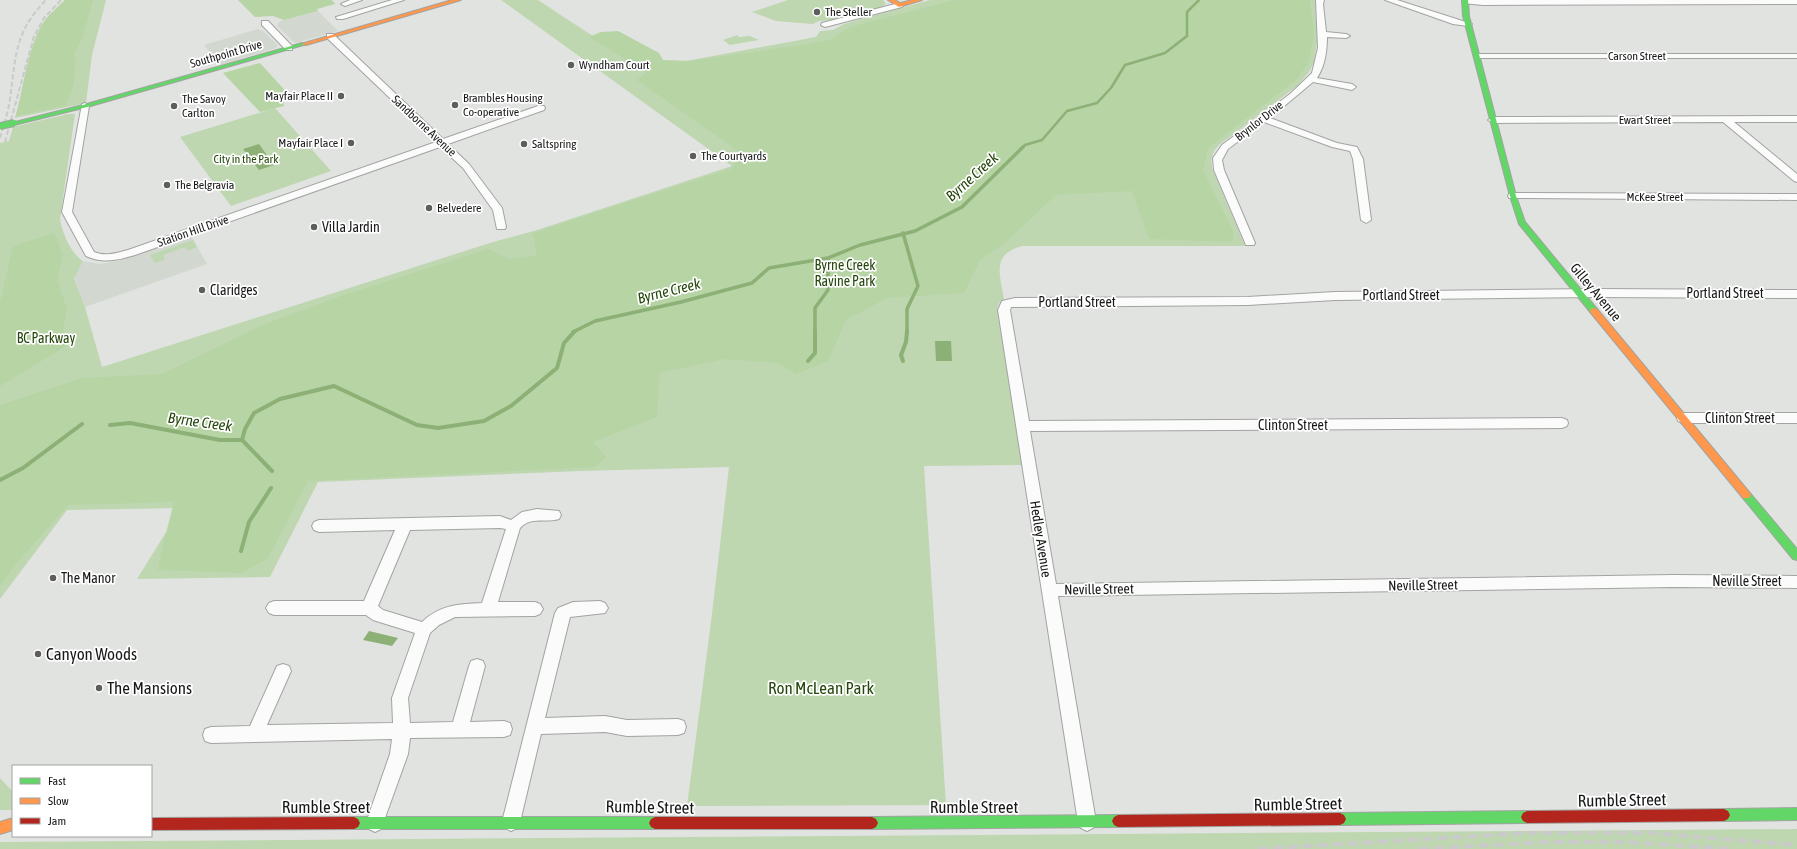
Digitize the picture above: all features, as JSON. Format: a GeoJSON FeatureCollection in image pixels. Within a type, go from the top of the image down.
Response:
{"type":"FeatureCollection","features":[{"type":"Feature","properties":{"kind":"street"},"geometry":{"type":"LineString","coordinates":[[345,4],[358,0]]}},
{"type":"Feature","properties":{"kind":"street"},"geometry":{"type":"LineString","coordinates":[[340,16],[400,0]]}},
{"type":"Feature","properties":{"kind":"street","name":"Southpoint Drive"},"geometry":{"type":"LineString","coordinates":[[0,126],[85,106],[458,0]]}},
{"type":"Feature","properties":{"kind":"street"},"geometry":{"type":"LineString","coordinates":[[825,25],[895,3],[919,0]]}},
{"type":"Feature","properties":{"kind":"street","name":"Brynlor Drive"},"geometry":{"type":"LineString","coordinates":[[1250,243],[1219,170],[1217,160],[1218,155],[1224,148],[1264,119],[1311,80],[1319,65],[1324,34],[1319,4],[1320,0]]}},
{"type":"Feature","properties":{"kind":"street"},"geometry":{"type":"LineString","coordinates":[[1389,0],[1456,22],[1468,24]]}},
{"type":"Feature","properties":{"kind":"street"},"geometry":{"type":"LineString","coordinates":[[1465,0],[1491,3],[1797,2]]}},
{"type":"Feature","properties":{"kind":"street","name":"Gilley Avenue"},"geometry":{"type":"LineString","coordinates":[[1465,0],[1468,24],[1513,196],[1525,227],[1797,556]]}},
{"type":"Feature","properties":{"kind":"street"},"geometry":{"type":"LineString","coordinates":[[265,23],[289,48]]}},
{"type":"Feature","properties":{"kind":"street"},"geometry":{"type":"LineString","coordinates":[[1324,34],[1346,36]]}},
{"type":"Feature","properties":{"kind":"street","name":"Sandborne Avenue"},"geometry":{"type":"LineString","coordinates":[[330,36],[466,166],[498,210],[501,227]]}},
{"type":"Feature","properties":{"kind":"street","name":"Carson Street"},"geometry":{"type":"LineString","coordinates":[[1477,56],[1797,56]]}},
{"type":"Feature","properties":{"kind":"street"},"geometry":{"type":"LineString","coordinates":[[1311,80],[1352,87]]}},
{"type":"Feature","properties":{"kind":"street","name":"Station Hill Drive"},"geometry":{"type":"LineString","coordinates":[[85,106],[67,212],[86,250],[90,254],[97,257],[109,258],[131,253],[541,108]]}},
{"type":"Feature","properties":{"kind":"street"},"geometry":{"type":"LineString","coordinates":[[1264,119],[1335,145],[1354,149],[1358,159],[1366,220]]}},
{"type":"Feature","properties":{"kind":"street"},"geometry":{"type":"LineString","coordinates":[[1725,119],[1797,179]]}},
{"type":"Feature","properties":{"kind":"street","name":"Ewart Street"},"geometry":{"type":"LineString","coordinates":[[1493,120],[1797,119]]}},
{"type":"Feature","properties":{"kind":"street","name":"McKee Street"},"geometry":{"type":"LineString","coordinates":[[1513,196],[1797,197]]}},
{"type":"Feature","properties":{"kind":"street","name":"Portland Street"},"geometry":{"type":"LineString","coordinates":[[1006,304],[1015,302],[1248,300],[1335,296],[1797,294]]}},
{"type":"Feature","properties":{"kind":"street","name":"Hedley Avenue"},"geometry":{"type":"LineString","coordinates":[[1006,304],[1004,310],[1087,822]]}},
{"type":"Feature","properties":{"kind":"street","name":"Clinton Street"},"geometry":{"type":"LineString","coordinates":[[1683,418],[1797,418]]}},
{"type":"Feature","properties":{"kind":"street","name":"Clinton Street"},"geometry":{"type":"LineString","coordinates":[[1024,426],[1562,424]]}},
{"type":"Feature","properties":{"kind":"street"},"geometry":{"type":"LineString","coordinates":[[488,609],[514,526],[518,519],[529,515],[554,515]]}},
{"type":"Feature","properties":{"kind":"street"},"geometry":{"type":"LineString","coordinates":[[319,526],[500,522],[514,526]]}},
{"type":"Feature","properties":{"kind":"street"},"geometry":{"type":"LineString","coordinates":[[369,608],[405,524]]}},
{"type":"Feature","properties":{"kind":"street","name":"Neville Street"},"geometry":{"type":"LineString","coordinates":[[1050,590],[1673,581],[1797,582]]}},
{"type":"Feature","properties":{"kind":"street"},"geometry":{"type":"LineString","coordinates":[[274,608],[369,608],[378,615],[424,629]]}},
{"type":"Feature","properties":{"kind":"street"},"geometry":{"type":"LineString","coordinates":[[511,822],[563,613],[573,609],[600,608]]}},
{"type":"Feature","properties":{"kind":"street"},"geometry":{"type":"LineString","coordinates":[[375,823],[399,754],[402,731],[400,698],[424,629],[434,620],[453,611],[535,609]]}},
{"type":"Feature","properties":{"kind":"street"},"geometry":{"type":"LineString","coordinates":[[459,730],[477,666]]}},
{"type":"Feature","properties":{"kind":"street"},"geometry":{"type":"LineString","coordinates":[[255,734],[283,671]]}},
{"type":"Feature","properties":{"kind":"street"},"geometry":{"type":"LineString","coordinates":[[534,726],[604,724],[627,728],[678,727]]}},
{"type":"Feature","properties":{"kind":"street"},"geometry":{"type":"LineString","coordinates":[[212,735],[504,729]]}},
{"type":"Feature","properties":{"kind":"street","name":"Rumble Street"},"geometry":{"type":"LineString","coordinates":[[152,824],[511,822],[737,824],[1087,822],[1797,814]]}},
{"type":"Feature","properties":{"kind":"street"},"geometry":{"type":"LineString","coordinates":[[0,820],[12,824]]}},
{"type":"Feature","properties":{"kind":"street"},"geometry":{"type":"LineString","coordinates":[[0,828],[12,824]]}},
{"type":"Feature","properties":{"kind":"shaded area"},"geometry":{"type":"Polygon","coordinates":[[[318,11],[338,31],[295,43],[277,26],[280,21],[318,11]]]}},
{"type":"Feature","properties":{"kind":"shaded area"},"geometry":{"type":"Polygon","coordinates":[[[258,29],[263,31],[278,45],[276,48],[220,65],[204,45],[258,29]]]}},
{"type":"Feature","properties":{"kind":"shaded area"},"geometry":{"type":"Polygon","coordinates":[[[259,144],[274,165],[259,170],[243,149],[259,144]]]}},
{"type":"Feature","properties":{"kind":"shaded area"},"geometry":{"type":"Polygon","coordinates":[[[191,236],[207,264],[85,307],[74,279],[83,261],[100,264],[118,261],[191,236]]]}},
{"type":"Feature","properties":{"kind":"shaded area"},"geometry":{"type":"Polygon","coordinates":[[[935,341],[951,341],[952,361],[936,361],[935,341]]]}},
{"type":"Feature","properties":{"kind":"shaded area"},"geometry":{"type":"Polygon","coordinates":[[[369,631],[398,638],[392,646],[363,640],[369,631]]]}},
{"type":"Feature","properties":{"kind":"green space"},"geometry":{"type":"Polygon","coordinates":[[[65,0],[106,0],[92,55],[86,103],[15,118],[30,53],[39,29],[45,20],[65,0]]]}},
{"type":"Feature","properties":{"kind":"green space"},"geometry":{"type":"Polygon","coordinates":[[[65,0],[93,0],[83,36],[75,52],[74,83],[66,105],[16,116],[30,56],[38,33],[46,19],[65,0]]]}},
{"type":"Feature","properties":{"kind":"green space"},"geometry":{"type":"Polygon","coordinates":[[[238,0],[332,0],[335,4],[317,9],[318,11],[284,20],[273,16],[255,17],[238,0]]]}},
{"type":"Feature","properties":{"kind":"green space","name":"Byrne Creek Ravine Park"},"geometry":{"type":"Polygon","coordinates":[[[501,0],[538,0],[643,69],[816,37],[820,31],[833,30],[844,24],[930,0],[1315,0],[1317,42],[1314,62],[1309,72],[1297,86],[1219,145],[1214,151],[1212,157],[1213,171],[1245,246],[1022,246],[1006,254],[1002,260],[1000,274],[1004,299],[999,303],[997,309],[1022,465],[924,466],[946,805],[687,806],[712,614],[729,467],[581,471],[318,482],[270,577],[137,579],[181,508],[67,510],[0,599],[0,143],[9,141],[13,127],[68,114],[75,114],[60,219],[71,248],[83,261],[74,279],[85,307],[102,367],[493,242],[534,231],[732,166],[501,0]]]}},
{"type":"Feature","properties":{"kind":"green space","name":"The Steller"},"geometry":{"type":"Polygon","coordinates":[[[788,0],[883,0],[886,4],[881,7],[835,20],[819,21],[813,24],[776,21],[752,12],[788,0]]]}},
{"type":"Feature","properties":{"kind":"green space","name":"Byrne Creek Ravine Park"},"geometry":{"type":"Polygon","coordinates":[[[955,0],[1310,0],[1314,33],[1309,62],[1297,79],[1208,148],[1203,170],[1233,231],[1233,242],[1149,239],[1132,191],[1056,195],[1006,242],[980,260],[964,293],[887,298],[846,320],[828,361],[796,374],[777,363],[724,359],[659,373],[657,417],[593,442],[606,457],[595,467],[308,481],[268,558],[242,573],[158,570],[174,502],[68,505],[17,563],[0,586],[0,405],[82,378],[162,374],[260,326],[341,296],[488,249],[509,259],[537,255],[533,233],[733,168],[741,153],[637,80],[647,72],[589,37],[601,32],[618,31],[659,53],[663,60],[690,61],[809,44],[832,39],[850,27],[955,0]]]}},
{"type":"Feature","properties":{"kind":"green space"},"geometry":{"type":"Polygon","coordinates":[[[737,35],[739,37],[750,36],[759,40],[730,45],[723,40],[737,35]]]}},
{"type":"Feature","properties":{"kind":"green space"},"geometry":{"type":"Polygon","coordinates":[[[260,63],[291,97],[283,101],[284,106],[260,112],[223,73],[260,63]]]}},
{"type":"Feature","properties":{"kind":"green space","name":"City in the Park"},"geometry":{"type":"Polygon","coordinates":[[[275,108],[331,171],[231,206],[180,137],[275,108]]]}},
{"type":"Feature","properties":{"kind":"green space","name":"BC Parkway"},"geometry":{"type":"Polygon","coordinates":[[[54,233],[63,255],[57,280],[67,309],[63,329],[68,345],[0,386],[0,303],[13,246],[54,233]]]}},
{"type":"Feature","properties":{"kind":"green space"},"geometry":{"type":"Polygon","coordinates":[[[193,240],[197,247],[188,251],[185,247],[163,255],[165,260],[155,263],[150,255],[193,240]]]}},
{"type":"Feature","properties":{"kind":"green space"},"geometry":{"type":"Polygon","coordinates":[[[0,778],[12,791],[12,810],[0,810],[0,778]]]}},
{"type":"Feature","properties":{"kind":"green space"},"geometry":{"type":"Polygon","coordinates":[[[1797,829],[1797,849],[0,849],[0,842],[1797,829]]]}},
{"type":"Feature","properties":{"kind":"waterway","name":"Byrne Creek"},"geometry":{"type":"LineString","coordinates":[[1023,147],[1042,140],[1067,111],[1097,103],[1111,88],[1125,65],[1165,53],[1187,36],[1187,12],[1199,0]]}},
{"type":"Feature","properties":{"kind":"waterway","name":"Byrne Creek"},"geometry":{"type":"LineString","coordinates":[[903,234],[915,231],[962,207],[1023,147]]}},
{"type":"Feature","properties":{"kind":"waterway","name":"Byrne Creek"},"geometry":{"type":"LineString","coordinates":[[828,258],[860,245],[903,234]]}},
{"type":"Feature","properties":{"kind":"waterway"},"geometry":{"type":"LineString","coordinates":[[903,234],[918,286],[907,309],[907,331]]}},
{"type":"Feature","properties":{"kind":"waterway","name":"Byrne Creek"},"geometry":{"type":"LineString","coordinates":[[575,331],[595,321],[681,302],[752,283],[769,268],[828,258]]}},
{"type":"Feature","properties":{"kind":"waterway"},"geometry":{"type":"LineString","coordinates":[[808,361],[815,353],[815,308],[828,290],[828,258]]}},
{"type":"Feature","properties":{"kind":"waterway","name":"Byrne Creek"},"geometry":{"type":"LineString","coordinates":[[242,440],[245,429],[254,413],[280,399],[334,386],[417,425],[438,428],[484,421],[511,406],[557,368],[564,343],[575,331]]}},
{"type":"Feature","properties":{"kind":"waterway"},"geometry":{"type":"LineString","coordinates":[[903,361],[901,355],[906,342],[907,331]]}},
{"type":"Feature","properties":{"kind":"waterway","name":"Byrne Creek"},"geometry":{"type":"LineString","coordinates":[[110,425],[130,423],[220,440],[242,440]]}},
{"type":"Feature","properties":{"kind":"waterway","name":"Byrne Creek"},"geometry":{"type":"LineString","coordinates":[[0,480],[23,468],[82,424]]}},
{"type":"Feature","properties":{"kind":"waterway"},"geometry":{"type":"LineString","coordinates":[[242,440],[272,471]]}},
{"type":"Feature","properties":{"kind":"waterway"},"geometry":{"type":"LineString","coordinates":[[241,551],[249,522],[271,488]]}},
{"type":"Feature","properties":{"kind":"railway"},"geometry":{"type":"LineString","coordinates":[[0,138],[9,104],[18,46],[28,23],[46,0]]}},
{"type":"Feature","properties":{"kind":"railway"},"geometry":{"type":"LineString","coordinates":[[5,142],[34,36],[44,18],[61,0]]}},
{"type":"Feature","properties":{"kind":"railway"},"geometry":{"type":"LineString","coordinates":[[1258,849],[1526,833],[1650,833],[1797,845]]}},
{"type":"Feature","properties":{"kind":"railway"},"geometry":{"type":"LineString","coordinates":[[1419,849],[1549,842],[1627,842],[1731,849]]}},
{"type":"Feature","properties":{"kind":"traffic: fast"},"geometry":{"type":"LineString","coordinates":[[1465,0],[1466,16],[1513,196],[1522,222],[1594,311]]}},
{"type":"Feature","properties":{"kind":"traffic: fast"},"geometry":{"type":"LineString","coordinates":[[14,123],[85,106],[304,44]]}},
{"type":"Feature","properties":{"kind":"traffic: fast"},"geometry":{"type":"LineString","coordinates":[[0,126],[14,123]]}},
{"type":"Feature","properties":{"kind":"traffic: fast"},"geometry":{"type":"LineString","coordinates":[[1746,495],[1797,556]]}},
{"type":"Feature","properties":{"kind":"traffic: fast"},"geometry":{"type":"LineString","coordinates":[[1724,815],[1797,814]]}},
{"type":"Feature","properties":{"kind":"traffic: fast"},"geometry":{"type":"LineString","coordinates":[[1340,819],[1527,817]]}},
{"type":"Feature","properties":{"kind":"traffic: fast"},"geometry":{"type":"LineString","coordinates":[[872,823],[1118,821]]}},
{"type":"Feature","properties":{"kind":"traffic: fast"},"geometry":{"type":"LineString","coordinates":[[354,823],[655,823]]}},
{"type":"Feature","properties":{"kind":"traffic: slow"},"geometry":{"type":"LineString","coordinates":[[304,44],[458,0]]}},
{"type":"Feature","properties":{"kind":"traffic: slow"},"geometry":{"type":"LineString","coordinates":[[891,0],[899,5],[919,0]]}},
{"type":"Feature","properties":{"kind":"traffic: slow"},"geometry":{"type":"LineString","coordinates":[[1594,311],[1746,495]]}},
{"type":"Feature","properties":{"kind":"traffic: slow"},"geometry":{"type":"LineString","coordinates":[[0,828],[12,824]]}},
{"type":"Feature","properties":{"kind":"traffic: jam"},"geometry":{"type":"LineString","coordinates":[[1527,817],[1724,815]]}},
{"type":"Feature","properties":{"kind":"traffic: jam"},"geometry":{"type":"LineString","coordinates":[[1118,821],[1340,819]]}},
{"type":"Feature","properties":{"kind":"traffic: jam"},"geometry":{"type":"LineString","coordinates":[[152,824],[354,823]]}},
{"type":"Feature","properties":{"kind":"traffic: jam"},"geometry":{"type":"LineString","coordinates":[[655,823],[872,823]]}},
{"type":"Feature","properties":{"kind":"place","name":"The Steller"},"geometry":{"type":"Point","coordinates":[817,12]}},
{"type":"Feature","properties":{"kind":"place","name":"Wyndham Court"},"geometry":{"type":"Point","coordinates":[571,65]}},
{"type":"Feature","properties":{"kind":"place","name":"Mayfair Place II"},"geometry":{"type":"Point","coordinates":[341,96]}},
{"type":"Feature","properties":{"kind":"place","name":"Brambles Housing Co-operative"},"geometry":{"type":"Point","coordinates":[455,105]}},
{"type":"Feature","properties":{"kind":"place","name":"The Savoy Carlton"},"geometry":{"type":"Point","coordinates":[174,106]}},
{"type":"Feature","properties":{"kind":"place","name":"Mayfair Place I"},"geometry":{"type":"Point","coordinates":[351,143]}},
{"type":"Feature","properties":{"kind":"place","name":"Saltspring"},"geometry":{"type":"Point","coordinates":[524,144]}},
{"type":"Feature","properties":{"kind":"place","name":"The Courtyards"},"geometry":{"type":"Point","coordinates":[693,156]}},
{"type":"Feature","properties":{"kind":"place","name":"The Belgravia"},"geometry":{"type":"Point","coordinates":[167,185]}},
{"type":"Feature","properties":{"kind":"place","name":"Belvedere"},"geometry":{"type":"Point","coordinates":[429,208]}},
{"type":"Feature","properties":{"kind":"place","name":"Villa Jardin"},"geometry":{"type":"Point","coordinates":[314,227]}},
{"type":"Feature","properties":{"kind":"place","name":"Claridges"},"geometry":{"type":"Point","coordinates":[202,290]}},
{"type":"Feature","properties":{"kind":"place","name":"The Manor"},"geometry":{"type":"Point","coordinates":[53,578]}},
{"type":"Feature","properties":{"kind":"place","name":"Canyon Woods"},"geometry":{"type":"Point","coordinates":[38,654]}},
{"type":"Feature","properties":{"kind":"place","name":"The Mansions"},"geometry":{"type":"Point","coordinates":[99,688]}},
{"type":"Feature","properties":{"kind":"park label","name":"Ron McLean Park"},"geometry":{"type":"Point","coordinates":[821,688]}}]}
